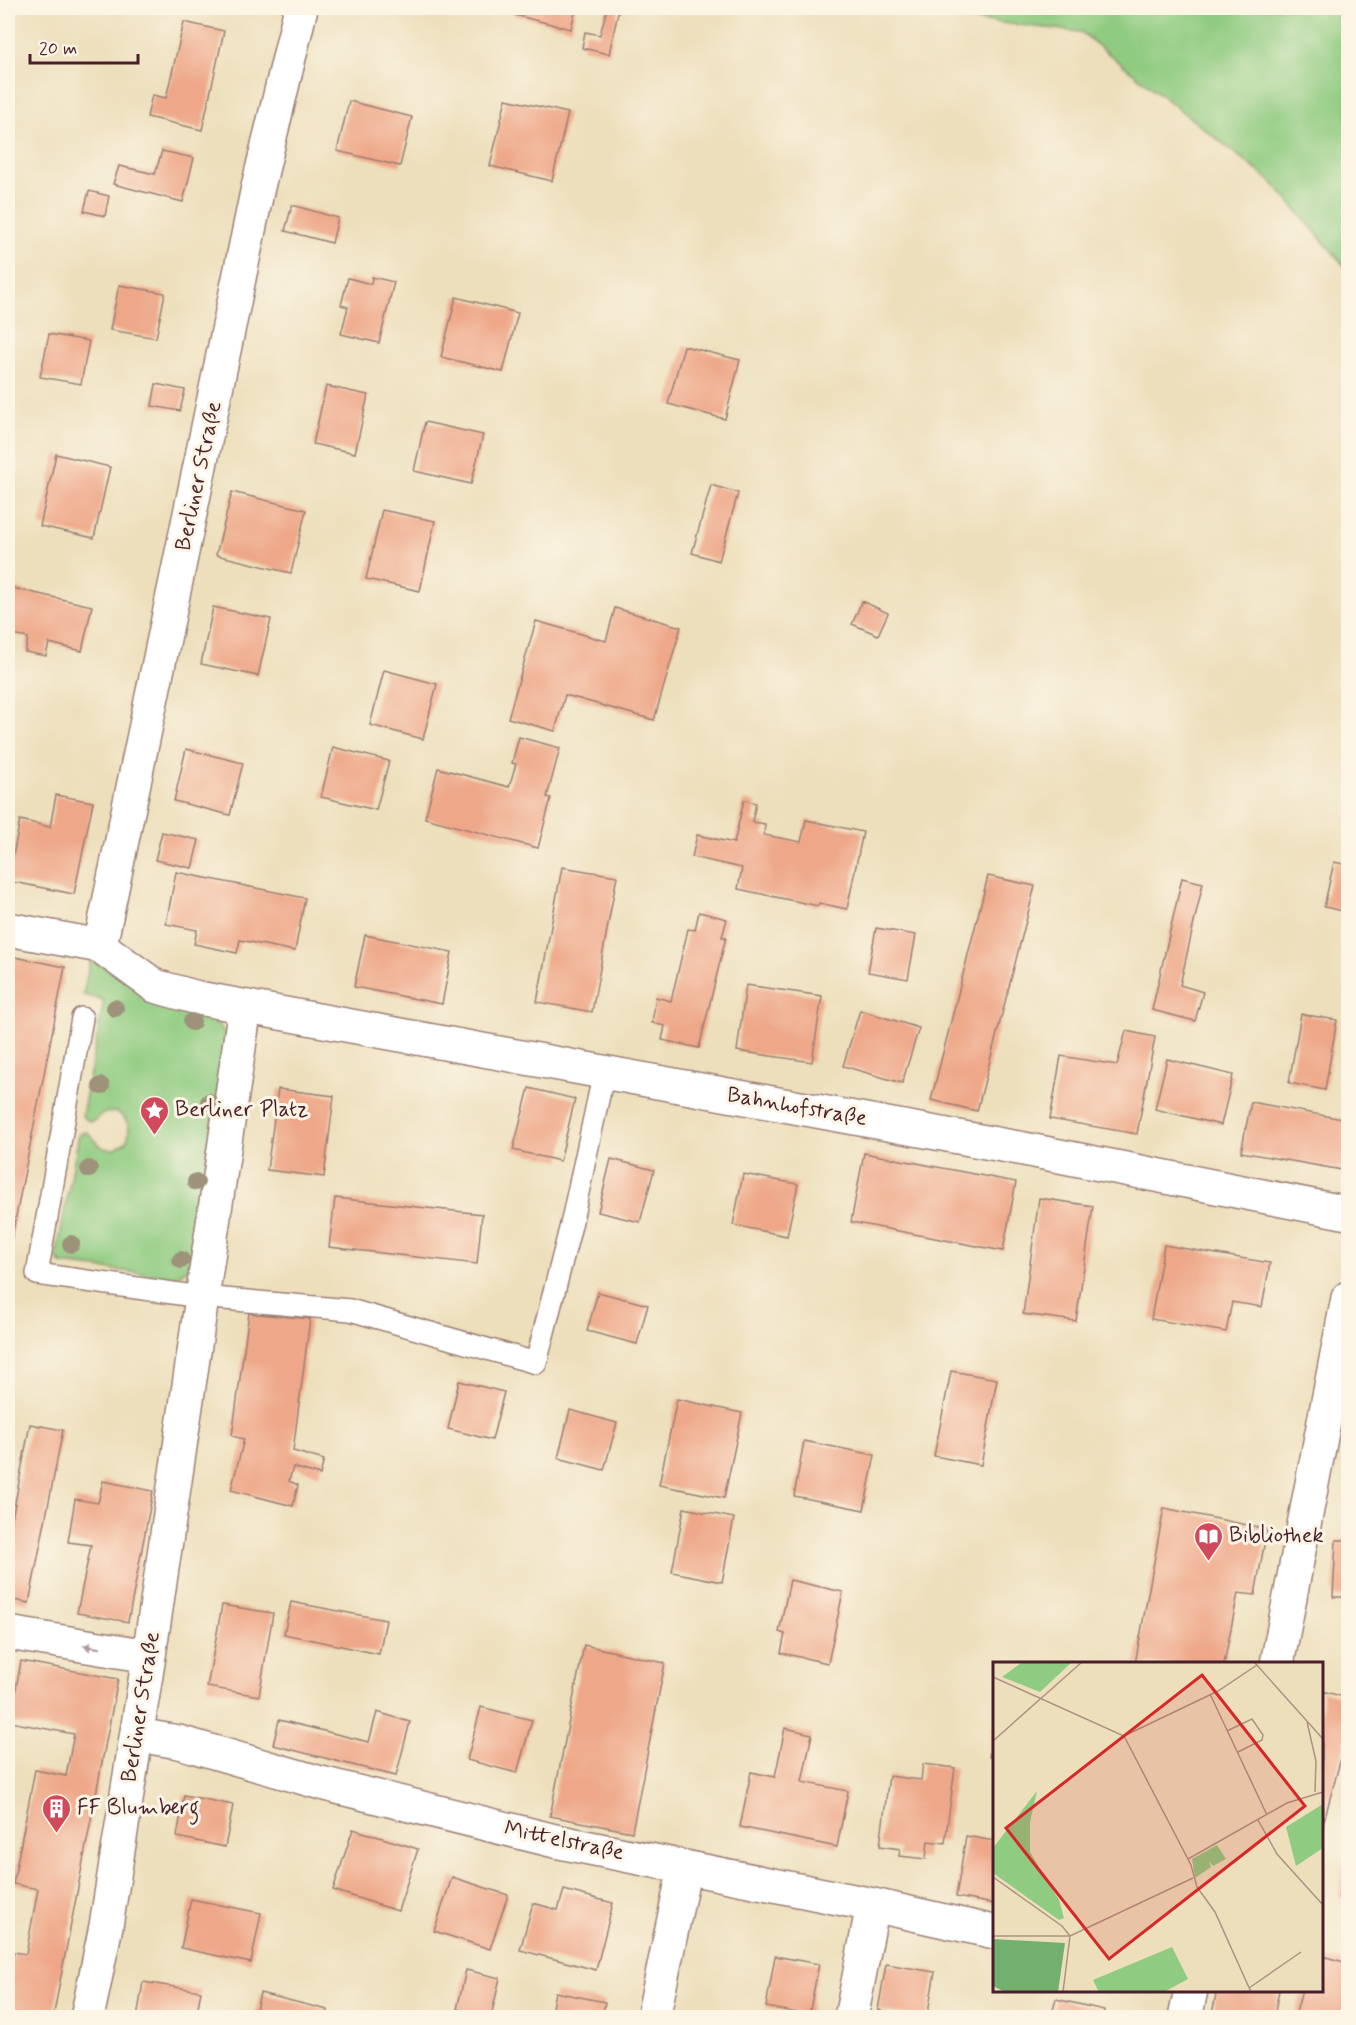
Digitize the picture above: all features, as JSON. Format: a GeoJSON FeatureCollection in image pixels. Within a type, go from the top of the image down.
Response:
{"type":"FeatureCollection","features":[{"type":"Feature","properties":{"kind":"street","name":"Berliner Straße"},"geometry":{"type":"LineString","coordinates":[[100,946],[258,188],[301,8]]}},
{"type":"Feature","properties":{"kind":"street"},"geometry":{"type":"LineString","coordinates":[[8,929],[100,946]]}},
{"type":"Feature","properties":{"kind":"street","name":"Bahnhofstraße"},"geometry":{"type":"LineString","coordinates":[[100,946],[155,986],[245,1008],[1023,1149],[1348,1213]]}},
{"type":"Feature","properties":{"kind":"street"},"geometry":{"type":"LineString","coordinates":[[201,1297],[245,1008]]}},
{"type":"Feature","properties":{"kind":"street","name":"Berliner Straße"},"geometry":{"type":"LineString","coordinates":[[87,2018],[106,1926],[149,1656],[189,1396],[201,1297]]}},
{"type":"Feature","properties":{"kind":"street"},"geometry":{"type":"LineString","coordinates":[[1277,1662],[1348,1298]]}},
{"type":"Feature","properties":{"kind":"street"},"geometry":{"type":"LineString","coordinates":[[8,1633],[149,1656]]}},
{"type":"Feature","properties":{"kind":"street","name":"Mittelstraße"},"geometry":{"type":"LineString","coordinates":[[136,1735],[179,1742],[321,1783],[555,1841],[873,1905],[993,1932]]}},
{"type":"Feature","properties":{"kind":"street"},"geometry":{"type":"LineString","coordinates":[[653,2018],[685,1867]]}},
{"type":"Feature","properties":{"kind":"street"},"geometry":{"type":"LineString","coordinates":[[851,2018],[873,1905]]}},
{"type":"Feature","properties":{"kind":"street"},"geometry":{"type":"LineString","coordinates":[[1185,2018],[1191,1992]]}},
{"type":"Feature","properties":{"kind":"lane"},"geometry":{"type":"LineString","coordinates":[[82,1018],[36,1274],[201,1297],[350,1310],[536,1363],[572,1225],[604,1072]]}},
{"type":"Feature","properties":{"kind":"green space"},"geometry":{"type":"Polygon","coordinates":[[[874,8],[1335,8],[1348,55],[1348,270],[1273,183],[1081,32],[874,8]]]}},
{"type":"Feature","properties":{"kind":"green space"},"geometry":{"type":"Polygon","coordinates":[[[90,961],[112,970],[174,1006],[215,1018],[226,1036],[190,1267],[176,1277],[61,1264],[56,1257],[79,1134],[87,1132],[103,1148],[114,1149],[126,1142],[129,1133],[127,1121],[117,1112],[103,1113],[94,1121],[89,1121],[82,1116],[104,1000],[83,995],[90,961]]]}},
{"type":"Feature","properties":{"kind":"building"},"geometry":{"type":"Polygon","coordinates":[[[516,8],[576,8],[571,29],[514,15],[516,8]]]}},
{"type":"Feature","properties":{"kind":"building"},"geometry":{"type":"Polygon","coordinates":[[[607,8],[619,8],[609,54],[582,48],[585,32],[600,35],[607,8]]]}},
{"type":"Feature","properties":{"kind":"building"},"geometry":{"type":"Polygon","coordinates":[[[184,22],[224,31],[202,130],[147,117],[152,95],[166,98],[184,22]]]}},
{"type":"Feature","properties":{"kind":"building"},"geometry":{"type":"Polygon","coordinates":[[[506,99],[568,113],[552,181],[490,166],[506,99]]]}},
{"type":"Feature","properties":{"kind":"building"},"geometry":{"type":"Polygon","coordinates":[[[349,101],[412,117],[400,166],[337,151],[349,101]]]}},
{"type":"Feature","properties":{"kind":"building"},"geometry":{"type":"Polygon","coordinates":[[[162,151],[194,158],[183,202],[113,184],[119,166],[155,174],[162,151]]]}},
{"type":"Feature","properties":{"kind":"building"},"geometry":{"type":"Polygon","coordinates":[[[89,191],[109,196],[105,216],[84,211],[89,191]]]}},
{"type":"Feature","properties":{"kind":"building"},"geometry":{"type":"Polygon","coordinates":[[[292,205],[338,218],[332,243],[285,231],[292,205]]]}},
{"type":"Feature","properties":{"kind":"building"},"geometry":{"type":"Polygon","coordinates":[[[372,277],[394,282],[379,343],[341,334],[348,307],[341,305],[348,278],[371,284],[372,277]]]}},
{"type":"Feature","properties":{"kind":"building"},"geometry":{"type":"Polygon","coordinates":[[[119,285],[165,293],[156,338],[110,330],[119,285]]]}},
{"type":"Feature","properties":{"kind":"building"},"geometry":{"type":"Polygon","coordinates":[[[456,297],[518,313],[503,372],[441,357],[456,297]]]}},
{"type":"Feature","properties":{"kind":"building"},"geometry":{"type":"Polygon","coordinates":[[[49,334],[89,341],[81,384],[40,377],[49,334]]]}},
{"type":"Feature","properties":{"kind":"building"},"geometry":{"type":"Polygon","coordinates":[[[684,346],[740,360],[725,419],[668,404],[684,346]]]}},
{"type":"Feature","properties":{"kind":"building"},"geometry":{"type":"Polygon","coordinates":[[[156,384],[185,390],[180,411],[152,406],[156,384]]]}},
{"type":"Feature","properties":{"kind":"building"},"geometry":{"type":"Polygon","coordinates":[[[326,386],[368,395],[355,453],[313,444],[326,386]]]}},
{"type":"Feature","properties":{"kind":"building"},"geometry":{"type":"Polygon","coordinates":[[[425,422],[483,435],[471,484],[414,471],[425,422]]]}},
{"type":"Feature","properties":{"kind":"building"},"geometry":{"type":"Polygon","coordinates":[[[56,454],[110,467],[94,538],[40,526],[56,454]]]}},
{"type":"Feature","properties":{"kind":"building"},"geometry":{"type":"Polygon","coordinates":[[[711,485],[738,493],[719,561],[692,553],[711,485]]]}},
{"type":"Feature","properties":{"kind":"building"},"geometry":{"type":"Polygon","coordinates":[[[232,492],[306,510],[291,573],[216,555],[232,492]]]}},
{"type":"Feature","properties":{"kind":"building"},"geometry":{"type":"Polygon","coordinates":[[[382,510],[435,521],[420,591],[366,579],[382,510]]]}},
{"type":"Feature","properties":{"kind":"building"},"geometry":{"type":"Polygon","coordinates":[[[8,587],[92,606],[82,651],[49,643],[46,656],[25,652],[28,638],[8,634],[8,587]]]}},
{"type":"Feature","properties":{"kind":"building"},"geometry":{"type":"Polygon","coordinates":[[[862,601],[888,613],[878,635],[852,624],[862,601]]]}},
{"type":"Feature","properties":{"kind":"building"},"geometry":{"type":"Polygon","coordinates":[[[213,607],[271,619],[258,676],[201,664],[213,607]]]}},
{"type":"Feature","properties":{"kind":"building"},"geometry":{"type":"Polygon","coordinates":[[[615,608],[681,627],[654,720],[565,695],[555,731],[508,718],[536,621],[606,641],[615,608]]]}},
{"type":"Feature","properties":{"kind":"building"},"geometry":{"type":"Polygon","coordinates":[[[384,670],[437,684],[423,739],[370,725],[384,670]]]}},
{"type":"Feature","properties":{"kind":"building"},"geometry":{"type":"Polygon","coordinates":[[[519,737],[560,748],[547,797],[551,798],[538,848],[425,818],[438,768],[509,787],[516,764],[512,763],[519,737]]]}},
{"type":"Feature","properties":{"kind":"building"},"geometry":{"type":"Polygon","coordinates":[[[333,747],[389,761],[376,810],[321,797],[333,747]]]}},
{"type":"Feature","properties":{"kind":"building"},"geometry":{"type":"Polygon","coordinates":[[[186,749],[243,763],[230,815],[174,801],[186,749]]]}},
{"type":"Feature","properties":{"kind":"building"},"geometry":{"type":"Polygon","coordinates":[[[56,795],[93,802],[74,894],[8,881],[20,820],[50,827],[56,795]]]}},
{"type":"Feature","properties":{"kind":"building"},"geometry":{"type":"Polygon","coordinates":[[[744,800],[756,803],[752,822],[765,824],[764,835],[801,842],[806,820],[863,832],[847,909],[819,903],[818,906],[738,889],[742,868],[692,857],[697,835],[734,843],[744,800]]]}},
{"type":"Feature","properties":{"kind":"building"},"geometry":{"type":"Polygon","coordinates":[[[162,832],[199,840],[192,868],[155,860],[162,832]]]}},
{"type":"Feature","properties":{"kind":"building"},"geometry":{"type":"Polygon","coordinates":[[[1334,862],[1348,865],[1348,912],[1324,907],[1334,862]]]}},
{"type":"Feature","properties":{"kind":"building"},"geometry":{"type":"Polygon","coordinates":[[[562,867],[617,876],[592,1012],[537,1002],[562,867]]]}},
{"type":"Feature","properties":{"kind":"building"},"geometry":{"type":"Polygon","coordinates":[[[176,872],[305,898],[295,951],[240,940],[237,953],[194,944],[197,930],[166,924],[176,872]]]}},
{"type":"Feature","properties":{"kind":"building"},"geometry":{"type":"Polygon","coordinates":[[[988,876],[1035,886],[977,1111],[931,1100],[988,876]]]}},
{"type":"Feature","properties":{"kind":"building"},"geometry":{"type":"Polygon","coordinates":[[[1182,878],[1203,883],[1180,985],[1203,992],[1195,1021],[1152,1010],[1182,878]]]}},
{"type":"Feature","properties":{"kind":"building"},"geometry":{"type":"Polygon","coordinates":[[[699,912],[727,919],[722,937],[726,937],[699,1048],[662,1040],[665,1026],[652,1023],[656,997],[671,1001],[688,929],[695,930],[699,912]]]}},
{"type":"Feature","properties":{"kind":"building"},"geometry":{"type":"Polygon","coordinates":[[[876,928],[916,935],[908,979],[868,972],[876,928]]]}},
{"type":"Feature","properties":{"kind":"building"},"geometry":{"type":"Polygon","coordinates":[[[365,935],[452,952],[442,1004],[354,987],[365,935]]]}},
{"type":"Feature","properties":{"kind":"building"},"geometry":{"type":"Polygon","coordinates":[[[10,956],[65,967],[9,1252],[8,970],[10,956]]]}},
{"type":"Feature","properties":{"kind":"building"},"geometry":{"type":"Polygon","coordinates":[[[746,985],[822,996],[812,1062],[737,1051],[746,985]]]}},
{"type":"Feature","properties":{"kind":"building"},"geometry":{"type":"Polygon","coordinates":[[[860,1010],[919,1028],[902,1083],[843,1066],[860,1010]]]}},
{"type":"Feature","properties":{"kind":"building"},"geometry":{"type":"Polygon","coordinates":[[[1301,1014],[1337,1020],[1325,1090],[1289,1083],[1301,1014]]]}},
{"type":"Feature","properties":{"kind":"building"},"geometry":{"type":"Polygon","coordinates":[[[1126,1031],[1155,1037],[1137,1134],[1050,1119],[1061,1056],[1117,1065],[1126,1031]]]}},
{"type":"Feature","properties":{"kind":"building"},"geometry":{"type":"Polygon","coordinates":[[[1167,1059],[1233,1075],[1221,1125],[1155,1109],[1167,1059]]]}},
{"type":"Feature","properties":{"kind":"building"},"geometry":{"type":"Polygon","coordinates":[[[529,1088],[575,1099],[560,1161],[513,1150],[529,1088]]]}},
{"type":"Feature","properties":{"kind":"building"},"geometry":{"type":"Polygon","coordinates":[[[278,1089],[334,1096],[324,1177],[267,1170],[278,1089]]]}},
{"type":"Feature","properties":{"kind":"building"},"geometry":{"type":"Polygon","coordinates":[[[1251,1102],[1348,1120],[1348,1171],[1241,1152],[1251,1102]]]}},
{"type":"Feature","properties":{"kind":"building"},"geometry":{"type":"Polygon","coordinates":[[[864,1153],[1016,1182],[1003,1251],[851,1222],[864,1153]]]}},
{"type":"Feature","properties":{"kind":"building"},"geometry":{"type":"Polygon","coordinates":[[[611,1159],[654,1170],[640,1222],[598,1212],[611,1159]]]}},
{"type":"Feature","properties":{"kind":"building"},"geometry":{"type":"Polygon","coordinates":[[[743,1174],[798,1184],[787,1236],[733,1225],[743,1174]]]}},
{"type":"Feature","properties":{"kind":"building"},"geometry":{"type":"Polygon","coordinates":[[[335,1198],[482,1214],[477,1264],[329,1247],[335,1198]]]}},
{"type":"Feature","properties":{"kind":"building"},"geometry":{"type":"Polygon","coordinates":[[[1039,1198],[1093,1206],[1076,1321],[1023,1314],[1039,1198]]]}},
{"type":"Feature","properties":{"kind":"building"},"geometry":{"type":"Polygon","coordinates":[[[1164,1245],[1270,1263],[1262,1307],[1232,1302],[1226,1332],[1151,1319],[1164,1245]]]}},
{"type":"Feature","properties":{"kind":"building"},"geometry":{"type":"Polygon","coordinates":[[[598,1292],[648,1305],[637,1344],[587,1331],[598,1292]]]}},
{"type":"Feature","properties":{"kind":"building"},"geometry":{"type":"Polygon","coordinates":[[[249,1313],[310,1319],[293,1451],[324,1460],[320,1475],[293,1467],[289,1481],[298,1485],[293,1506],[231,1490],[244,1439],[232,1436],[249,1313]]]}},
{"type":"Feature","properties":{"kind":"building"},"geometry":{"type":"Polygon","coordinates":[[[951,1371],[997,1379],[981,1465],[934,1456],[951,1371]]]}},
{"type":"Feature","properties":{"kind":"building"},"geometry":{"type":"Polygon","coordinates":[[[459,1381],[504,1392],[492,1440],[448,1429],[459,1381]]]}},
{"type":"Feature","properties":{"kind":"building"},"geometry":{"type":"Polygon","coordinates":[[[677,1399],[742,1413],[724,1498],[659,1485],[677,1399]]]}},
{"type":"Feature","properties":{"kind":"building"},"geometry":{"type":"Polygon","coordinates":[[[570,1410],[617,1423],[604,1470],[558,1458],[570,1410]]]}},
{"type":"Feature","properties":{"kind":"building"},"geometry":{"type":"Polygon","coordinates":[[[30,1424],[63,1430],[29,1603],[8,1599],[8,1540],[30,1424]]]}},
{"type":"Feature","properties":{"kind":"building"},"geometry":{"type":"Polygon","coordinates":[[[804,1441],[875,1455],[864,1510],[794,1496],[804,1441]]]}},
{"type":"Feature","properties":{"kind":"building"},"geometry":{"type":"Polygon","coordinates":[[[103,1481],[153,1491],[128,1622],[77,1613],[91,1545],[68,1542],[75,1499],[98,1503],[103,1481]]]}},
{"type":"Feature","properties":{"kind":"building"},"geometry":{"type":"Polygon","coordinates":[[[684,1508],[734,1518],[722,1582],[672,1572],[684,1508]]]}},
{"type":"Feature","properties":{"kind":"building","name":"Bibliothek"},"geometry":{"type":"Polygon","coordinates":[[[1164,1508],[1267,1529],[1255,1595],[1238,1593],[1224,1662],[1135,1662],[1164,1508]]]}},
{"type":"Feature","properties":{"kind":"building"},"geometry":{"type":"Polygon","coordinates":[[[1336,1540],[1348,1540],[1348,1597],[1333,1597],[1336,1540]]]}},
{"type":"Feature","properties":{"kind":"building"},"geometry":{"type":"Polygon","coordinates":[[[790,1580],[843,1592],[828,1663],[781,1653],[785,1634],[779,1632],[790,1580]]]}},
{"type":"Feature","properties":{"kind":"building"},"geometry":{"type":"Polygon","coordinates":[[[291,1602],[386,1620],[379,1654],[284,1634],[291,1602]]]}},
{"type":"Feature","properties":{"kind":"building"},"geometry":{"type":"Polygon","coordinates":[[[222,1605],[273,1613],[259,1696],[207,1687],[222,1605]]]}},
{"type":"Feature","properties":{"kind":"building"},"geometry":{"type":"Polygon","coordinates":[[[584,1645],[665,1663],[632,1832],[550,1816],[584,1645]]]}},
{"type":"Feature","properties":{"kind":"building"},"geometry":{"type":"Polygon","coordinates":[[[21,1661],[118,1679],[53,2018],[8,2018],[8,1982],[14,1952],[26,1954],[38,1889],[13,1884],[35,1770],[66,1776],[74,1734],[10,1722],[21,1661]]]}},
{"type":"Feature","properties":{"kind":"building"},"geometry":{"type":"Polygon","coordinates":[[[1323,1691],[1348,1698],[1348,1732],[1323,1824],[1323,1691]]]}},
{"type":"Feature","properties":{"kind":"building"},"geometry":{"type":"Polygon","coordinates":[[[481,1707],[532,1720],[517,1773],[467,1760],[481,1707]]]}},
{"type":"Feature","properties":{"kind":"building"},"geometry":{"type":"Polygon","coordinates":[[[377,1712],[410,1722],[396,1776],[273,1745],[279,1720],[369,1742],[377,1712]]]}},
{"type":"Feature","properties":{"kind":"building"},"geometry":{"type":"Polygon","coordinates":[[[993,1723],[993,1758],[989,1757],[993,1723]]]}},
{"type":"Feature","properties":{"kind":"building"},"geometry":{"type":"Polygon","coordinates":[[[785,1728],[812,1734],[802,1782],[848,1791],[837,1847],[740,1827],[751,1772],[775,1777],[785,1728]]]}},
{"type":"Feature","properties":{"kind":"building"},"geometry":{"type":"Polygon","coordinates":[[[923,1764],[955,1768],[945,1843],[928,1841],[926,1859],[899,1856],[900,1849],[880,1846],[889,1776],[921,1780],[923,1764]]]}},
{"type":"Feature","properties":{"kind":"building"},"geometry":{"type":"Polygon","coordinates":[[[184,1795],[233,1805],[225,1847],[177,1837],[184,1795]]]}},
{"type":"Feature","properties":{"kind":"building"},"geometry":{"type":"Polygon","coordinates":[[[353,1829],[418,1849],[398,1911],[333,1890],[353,1829]]]}},
{"type":"Feature","properties":{"kind":"building"},"geometry":{"type":"Polygon","coordinates":[[[966,1836],[993,1841],[993,1904],[956,1897],[966,1836]]]}},
{"type":"Feature","properties":{"kind":"building"},"geometry":{"type":"Polygon","coordinates":[[[1344,1866],[1348,1866],[1348,1897],[1339,1898],[1344,1866]]]}},
{"type":"Feature","properties":{"kind":"building"},"geometry":{"type":"Polygon","coordinates":[[[452,1877],[508,1895],[490,1949],[434,1931],[452,1877]]]}},
{"type":"Feature","properties":{"kind":"building"},"geometry":{"type":"Polygon","coordinates":[[[564,1890],[613,1903],[596,1970],[520,1950],[533,1903],[558,1910],[564,1890]]]}},
{"type":"Feature","properties":{"kind":"building"},"geometry":{"type":"Polygon","coordinates":[[[191,1899],[261,1913],[251,1963],[181,1948],[191,1899]]]}},
{"type":"Feature","properties":{"kind":"building"},"geometry":{"type":"Polygon","coordinates":[[[775,1956],[819,1964],[809,2015],[766,2007],[775,1956]]]}},
{"type":"Feature","properties":{"kind":"building"},"geometry":{"type":"Polygon","coordinates":[[[1323,1956],[1348,1963],[1348,2018],[1314,2018],[1296,2013],[1301,1992],[1323,1992],[1323,1956]]]}},
{"type":"Feature","properties":{"kind":"building"},"geometry":{"type":"Polygon","coordinates":[[[886,1964],[935,1972],[927,2018],[878,2010],[886,1964]]]}},
{"type":"Feature","properties":{"kind":"building"},"geometry":{"type":"Polygon","coordinates":[[[466,1970],[500,1978],[491,2017],[457,2009],[466,1970]]]}},
{"type":"Feature","properties":{"kind":"building"},"geometry":{"type":"Polygon","coordinates":[[[143,1982],[201,1991],[196,2018],[137,2018],[143,1982]]]}},
{"type":"Feature","properties":{"kind":"building"},"geometry":{"type":"Polygon","coordinates":[[[555,1992],[605,2002],[602,2018],[550,2018],[555,1992]]]}},
{"type":"Feature","properties":{"kind":"building"},"geometry":{"type":"Polygon","coordinates":[[[1217,1992],[1279,1992],[1274,2018],[1211,2018],[1217,1992]]]}},
{"type":"Feature","properties":{"kind":"building"},"geometry":{"type":"Polygon","coordinates":[[[260,1993],[328,2010],[327,2018],[254,2018],[260,1993]]]}},
{"type":"Feature","properties":{"kind":"building"},"geometry":{"type":"Polygon","coordinates":[[[1056,1999],[1104,2010],[1103,2018],[1051,2018],[1056,1999]]]}},
{"type":"Feature","properties":{"kind":"place","name":"Berliner Platz"},"geometry":{"type":"Point","coordinates":[154,1136]}},
{"type":"Feature","properties":{"kind":"place","name":"Bibliothek"},"geometry":{"type":"Point","coordinates":[1208,1562]}},
{"type":"Feature","properties":{"kind":"place","name":"FF Blumberg"},"geometry":{"type":"Point","coordinates":[56,1834]}}]}
